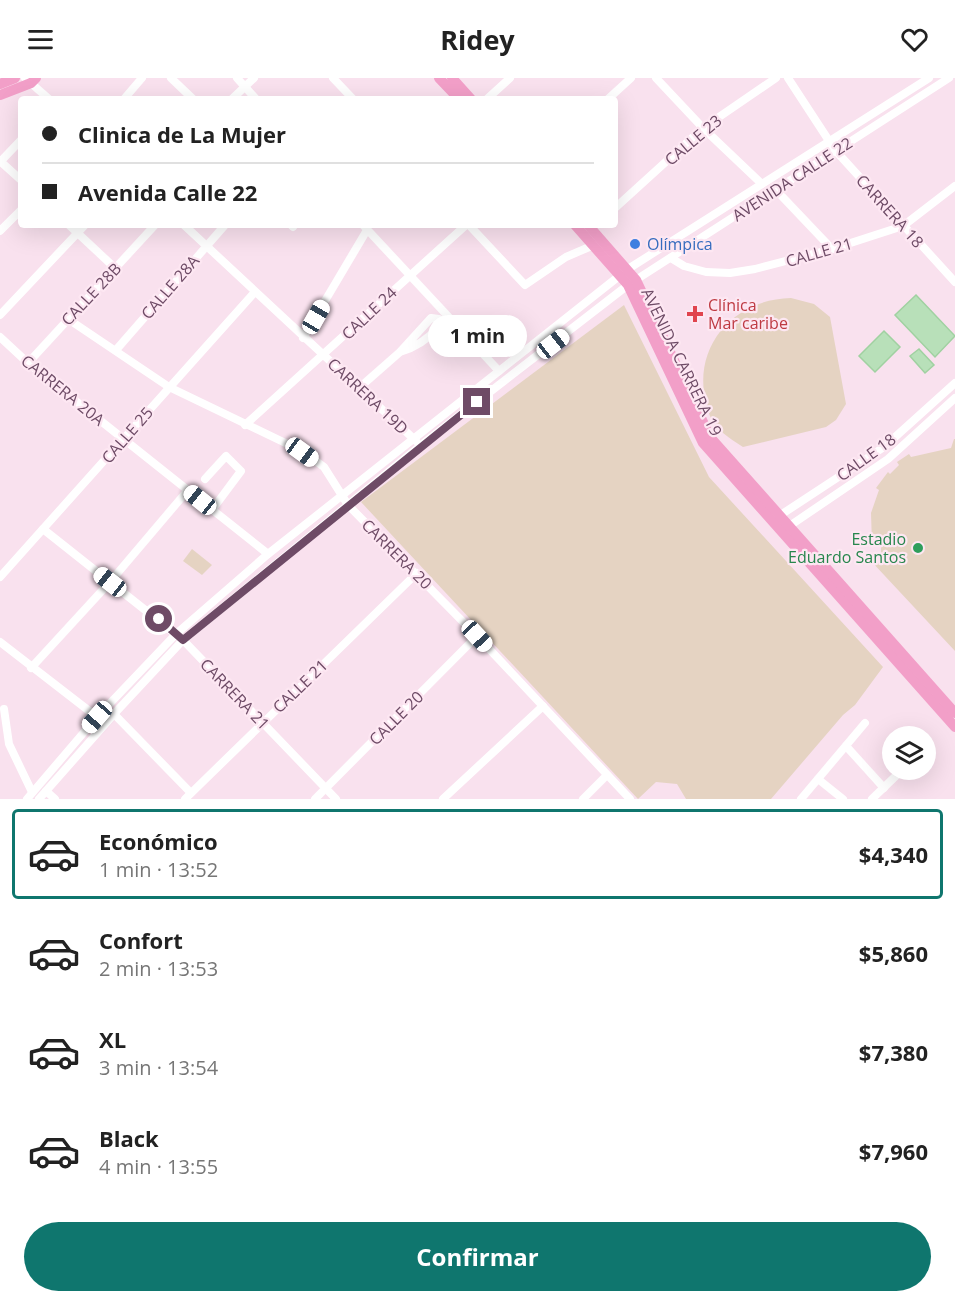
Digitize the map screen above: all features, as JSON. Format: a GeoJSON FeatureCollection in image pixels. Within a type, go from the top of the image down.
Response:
{"type":"FeatureCollection","features":[{"type":"Feature","properties":{"kind":"main road"},"geometry":{"type":"LineString","coordinates":[[0,84],[15,78]]}},
{"type":"Feature","properties":{"kind":"main road"},"geometry":{"type":"LineString","coordinates":[[439,78],[456,96]]}},
{"type":"Feature","properties":{"kind":"main road"},"geometry":{"type":"LineString","coordinates":[[452,78],[468,96]]}},
{"type":"Feature","properties":{"kind":"main road"},"geometry":{"type":"LineString","coordinates":[[0,95],[30,80]]}},
{"type":"Feature","properties":{"kind":"main road","name":"AVENIDA CARRERA 19"},"geometry":{"type":"LineString","coordinates":[[579,228],[625,272]]}},
{"type":"Feature","properties":{"kind":"main road","name":"AVENIDA CARRERA 19"},"geometry":{"type":"LineString","coordinates":[[593,228],[632,282],[710,437],[784,530],[955,727]]}},
{"type":"Feature","properties":{"kind":"main road","name":"AVENIDA CARRERA 19"},"geometry":{"type":"LineString","coordinates":[[784,530],[955,713]]}},
{"type":"Feature","properties":{"kind":"street"},"geometry":{"type":"LineString","coordinates":[[127,96],[142,78]]}},
{"type":"Feature","properties":{"kind":"street"},"geometry":{"type":"LineString","coordinates":[[171,78],[190,96]]}},
{"type":"Feature","properties":{"kind":"street"},"geometry":{"type":"LineString","coordinates":[[237,78],[253,96]]}},
{"type":"Feature","properties":{"kind":"street"},"geometry":{"type":"LineString","coordinates":[[235,96],[254,78]]}},
{"type":"Feature","properties":{"kind":"street"},"geometry":{"type":"LineString","coordinates":[[333,78],[350,96]]}},
{"type":"Feature","properties":{"kind":"street"},"geometry":{"type":"LineString","coordinates":[[490,96],[510,78]]}},
{"type":"Feature","properties":{"kind":"street"},"geometry":{"type":"LineString","coordinates":[[611,96],[631,78]]}},
{"type":"Feature","properties":{"kind":"street"},"geometry":{"type":"LineString","coordinates":[[656,78],[703,128],[762,184]]}},
{"type":"Feature","properties":{"kind":"street","name":"CALLE 23"},"geometry":{"type":"LineString","coordinates":[[618,205],[703,128],[776,78]]}},
{"type":"Feature","properties":{"kind":"street","name":"CARRERA 18"},"geometry":{"type":"LineString","coordinates":[[788,78],[835,150],[955,282]]}},
{"type":"Feature","properties":{"kind":"street","name":"AVENIDA CALLE 22"},"geometry":{"type":"LineString","coordinates":[[39,799],[180,637],[348,505],[500,371],[625,272],[929,78]]}},
{"type":"Feature","properties":{"kind":"street","name":"AVENIDA CALLE 22"},"geometry":{"type":"LineString","coordinates":[[29,796],[97,717],[180,637],[268,554],[342,495],[632,282],[949,78]]}},
{"type":"Feature","properties":{"kind":"street"},"geometry":{"type":"LineString","coordinates":[[30,80],[45,96]]}},
{"type":"Feature","properties":{"kind":"street"},"geometry":{"type":"LineString","coordinates":[[18,143],[0,161],[18,177]]}},
{"type":"Feature","properties":{"kind":"street","name":"CALLE 21"},"geometry":{"type":"LineString","coordinates":[[671,258],[684,266],[706,272],[730,273],[832,249],[903,226],[955,186]]}},
{"type":"Feature","properties":{"kind":"street"},"geometry":{"type":"LineString","coordinates":[[775,189],[832,249]]}},
{"type":"Feature","properties":{"kind":"street"},"geometry":{"type":"LineString","coordinates":[[0,231],[18,213]]}},
{"type":"Feature","properties":{"kind":"street"},"geometry":{"type":"LineString","coordinates":[[72,228],[116,268]]}},
{"type":"Feature","properties":{"kind":"street"},"geometry":{"type":"LineString","coordinates":[[0,315],[82,228]]}},
{"type":"Feature","properties":{"kind":"street","name":"CALLE 28B"},"geometry":{"type":"LineString","coordinates":[[28,363],[152,228]]}},
{"type":"Feature","properties":{"kind":"street","name":"CARRERA 19D"},"geometry":{"type":"LineString","coordinates":[[187,228],[254,293],[417,442]]}},
{"type":"Feature","properties":{"kind":"street","name":"CALLE 28A"},"geometry":{"type":"LineString","coordinates":[[116,350],[222,228]]}},
{"type":"Feature","properties":{"kind":"street"},"geometry":{"type":"LineString","coordinates":[[303,338],[364,228]]}},
{"type":"Feature","properties":{"kind":"street"},"geometry":{"type":"LineString","coordinates":[[366,228],[500,371]]}},
{"type":"Feature","properties":{"kind":"street","name":"CALLE 24"},"geometry":{"type":"LineString","coordinates":[[245,424],[464,228]]}},
{"type":"Feature","properties":{"kind":"street"},"geometry":{"type":"LineString","coordinates":[[470,228],[525,285],[530,284],[566,257],[594,245]]}},
{"type":"Feature","properties":{"kind":"street","name":"CALLE 25"},"geometry":{"type":"LineString","coordinates":[[0,577],[125,440],[169,387],[254,293]]}},
{"type":"Feature","properties":{"kind":"street"},"geometry":{"type":"LineString","coordinates":[[359,388],[400,352],[431,318],[439,319],[439,327],[431,336],[411,349],[400,352]]}},
{"type":"Feature","properties":{"kind":"street","name":"CARRERA 20"},"geometry":{"type":"LineString","coordinates":[[68,319],[169,387],[302,452],[324,467],[348,505],[417,573],[630,799]]}},
{"type":"Feature","properties":{"kind":"street","name":"CARRERA 20A"},"geometry":{"type":"LineString","coordinates":[[0,337],[28,363],[268,554]]}},
{"type":"Feature","properties":{"kind":"street","name":"CALLE 18"},"geometry":{"type":"LineString","coordinates":[[775,519],[884,447],[955,384]]}},
{"type":"Feature","properties":{"kind":"street","name":"CALLE 18"},"geometry":{"type":"LineString","coordinates":[[784,530],[888,459],[955,398]]}},
{"type":"Feature","properties":{"kind":"street"},"geometry":{"type":"LineString","coordinates":[[205,479],[226,456],[241,471],[212,510]]}},
{"type":"Feature","properties":{"kind":"street"},"geometry":{"type":"LineString","coordinates":[[31,668],[110,582],[188,490]]}},
{"type":"Feature","properties":{"kind":"street","name":"CARRERA 21"},"geometry":{"type":"LineString","coordinates":[[43,529],[180,637],[336,799]]}},
{"type":"Feature","properties":{"kind":"street","name":"CALLE 21"},"geometry":{"type":"LineString","coordinates":[[188,796],[417,573]]}},
{"type":"Feature","properties":{"kind":"street","name":"CALLE 20"},"geometry":{"type":"LineString","coordinates":[[315,799],[477,636]]}},
{"type":"Feature","properties":{"kind":"street"},"geometry":{"type":"LineString","coordinates":[[0,642],[97,717]]}},
{"type":"Feature","properties":{"kind":"street"},"geometry":{"type":"LineString","coordinates":[[443,799],[543,706]]}},
{"type":"Feature","properties":{"kind":"street"},"geometry":{"type":"LineString","coordinates":[[4,709],[12,750],[29,796]]}},
{"type":"Feature","properties":{"kind":"street"},"geometry":{"type":"LineString","coordinates":[[114,714],[188,796]]}},
{"type":"Feature","properties":{"kind":"street"},"geometry":{"type":"LineString","coordinates":[[801,799],[866,723]]}},
{"type":"Feature","properties":{"kind":"street"},"geometry":{"type":"LineString","coordinates":[[846,746],[884,788]]}},
{"type":"Feature","properties":{"kind":"street"},"geometry":{"type":"LineString","coordinates":[[583,799],[607,775]]}},
{"type":"Feature","properties":{"kind":"street"},"geometry":{"type":"LineString","coordinates":[[818,779],[843,799]]}},
{"type":"Feature","properties":{"kind":"street"},"geometry":{"type":"LineString","coordinates":[[872,799],[892,780]]}},
{"type":"Feature","properties":{"kind":"street"},"geometry":{"type":"LineString","coordinates":[[46,790],[55,799]]}},
{"type":"Feature","properties":{"kind":"shaded area"},"geometry":{"type":"Polygon","coordinates":[[[916,295],[955,336],[935,357],[895,315],[916,295]]]}},
{"type":"Feature","properties":{"kind":"shaded area"},"geometry":{"type":"Polygon","coordinates":[[[791,298],[814,304],[830,317],[846,404],[836,420],[826,427],[743,447],[720,430],[710,416],[704,393],[707,356],[715,339],[739,314],[772,300],[791,298]]]}},
{"type":"Feature","properties":{"kind":"shaded area"},"geometry":{"type":"Polygon","coordinates":[[[624,305],[709,477],[883,667],[855,705],[843,715],[771,799],[686,799],[677,784],[656,782],[638,799],[361,502],[624,305]]]}},
{"type":"Feature","properties":{"kind":"shaded area"},"geometry":{"type":"Polygon","coordinates":[[[884,331],[900,347],[875,372],[859,356],[884,331]]]}},
{"type":"Feature","properties":{"kind":"shaded area"},"geometry":{"type":"Polygon","coordinates":[[[919,349],[934,365],[925,373],[910,356],[919,349]]]}},
{"type":"Feature","properties":{"kind":"shaded area","name":"Estadio Eduardo Santos"},"geometry":{"type":"Polygon","coordinates":[[[954,439],[955,651],[871,561],[881,552],[881,542],[872,544],[871,513],[879,490],[876,488],[888,472],[890,474],[899,465],[897,462],[909,454],[911,457],[951,448],[954,439]]]}},
{"type":"Feature","properties":{"kind":"shaded area"},"geometry":{"type":"Polygon","coordinates":[[[192,549],[212,565],[202,575],[183,561],[192,549]]]}},
{"type":"Feature","properties":{"kind":"place","name":"Olímpica"},"geometry":{"type":"Point","coordinates":[635,244]}},
{"type":"Feature","properties":{"kind":"place","name":"Clínica Mar caribe"},"geometry":{"type":"Point","coordinates":[695,314]}},
{"type":"Feature","properties":{"kind":"place","name":"Estadio Eduardo Santos"},"geometry":{"type":"Point","coordinates":[918,548]}},
{"type":"Feature","properties":{"kind":"route"},"geometry":{"type":"LineString","coordinates":[[159,619],[183,640],[477,402]]}}]}
